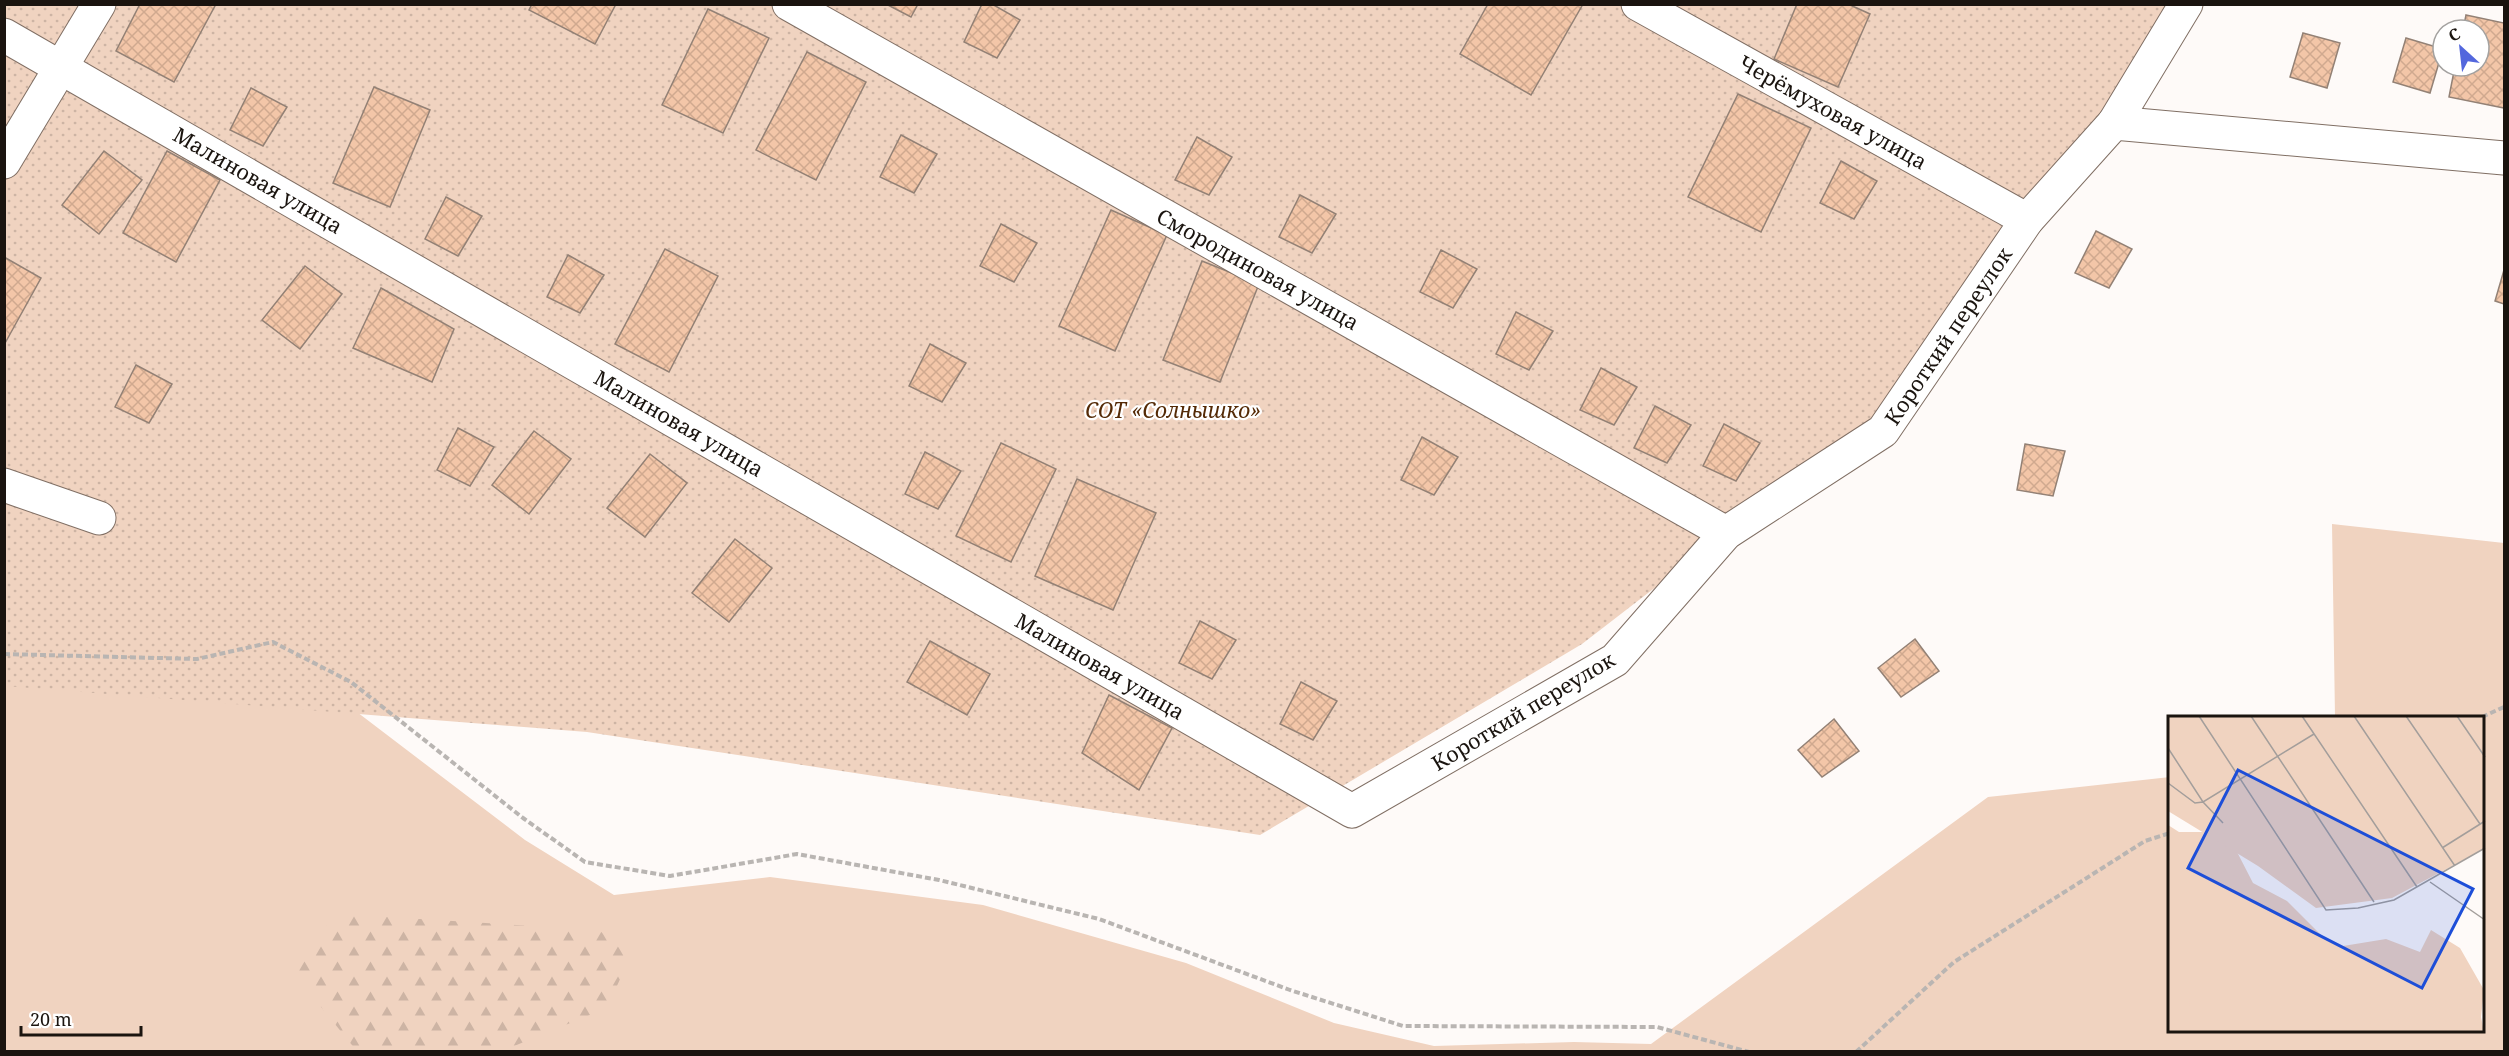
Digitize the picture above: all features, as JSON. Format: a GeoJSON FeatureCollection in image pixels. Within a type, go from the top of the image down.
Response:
{"type":"FeatureCollection","features":[{"type":"Feature","properties":{"kind":"street"},"geometry":{"type":"LineString","coordinates":[[4,162],[99,4]]}},
{"type":"Feature","properties":{"kind":"street","name":"Смородиновая улица"},"geometry":{"type":"LineString","coordinates":[[789,4],[1726,533]]}},
{"type":"Feature","properties":{"kind":"street","name":"Черёмуховая улица"},"geometry":{"type":"LineString","coordinates":[[1638,4],[2027,220]]}},
{"type":"Feature","properties":{"kind":"street","name":"Короткий переулок"},"geometry":{"type":"LineString","coordinates":[[1352,811],[1615,660],[1726,533],[1883,430],[2027,220],[2114,123],[2186,4]]}},
{"type":"Feature","properties":{"kind":"street","name":"Малиновая улица"},"geometry":{"type":"LineString","coordinates":[[4,35],[1352,811]]}},
{"type":"Feature","properties":{"kind":"street"},"geometry":{"type":"LineString","coordinates":[[2114,123],[2505,158]]}},
{"type":"Feature","properties":{"kind":"street"},"geometry":{"type":"LineString","coordinates":[[4,485],[99,518]]}},
{"type":"Feature","properties":{"kind":"path"},"geometry":{"type":"LineString","coordinates":[[4,654],[197,659],[273,642],[351,682],[523,818],[585,862],[670,876],[797,854],[939,880],[1099,919],[1290,990],[1403,1026],[1657,1027],[1749,1052]]}},
{"type":"Feature","properties":{"kind":"path"},"geometry":{"type":"LineString","coordinates":[[2484,716],[2505,707]]}},
{"type":"Feature","properties":{"kind":"path"},"geometry":{"type":"LineString","coordinates":[[1856,1052],[1954,962],[2145,841],[2168,834]]}},
{"type":"Feature","properties":{"kind":"green space","name":"СОТ «Солнышко»"},"geometry":{"type":"Polygon","coordinates":[[[4,5],[2191,5],[2171,37],[1867,424],[1582,644],[1260,835],[587,732],[5,686],[4,5]]]}},
{"type":"Feature","properties":{"kind":"green space"},"geometry":{"type":"Polygon","coordinates":[[[2332,524],[2504,543],[2504,1051],[5,1052],[5,669],[311,677],[525,840],[614,895],[770,877],[983,905],[1186,963],[1334,1023],[1434,1046],[1574,1042],[1651,1044],[1988,797],[2168,777],[2168,1032],[2485,1032],[2485,716],[2335,716],[2332,524]]]}},
{"type":"Feature","properties":{"kind":"green space"},"geometry":{"type":"Polygon","coordinates":[[[338,914],[599,930],[630,957],[607,1008],[502,1051],[356,1050],[287,965],[338,914]]]}},
{"type":"Feature","properties":{"kind":"building"},"geometry":{"type":"Polygon","coordinates":[[[140,4],[216,4],[174,82],[116,51],[140,4]]]}},
{"type":"Feature","properties":{"kind":"building"},"geometry":{"type":"Polygon","coordinates":[[[532,4],[616,4],[595,44],[529,10],[532,4]]]}},
{"type":"Feature","properties":{"kind":"building"},"geometry":{"type":"Polygon","coordinates":[[[886,4],[918,4],[911,17],[886,4]]]}},
{"type":"Feature","properties":{"kind":"building"},"geometry":{"type":"Polygon","coordinates":[[[982,4],[992,4],[1020,20],[997,58],[964,42],[982,4]]]}},
{"type":"Feature","properties":{"kind":"building"},"geometry":{"type":"Polygon","coordinates":[[[1488,4],[1583,4],[1531,95],[1460,54],[1488,4]]]}},
{"type":"Feature","properties":{"kind":"building"},"geometry":{"type":"Polygon","coordinates":[[[1797,4],[1848,4],[1870,14],[1838,87],[1774,59],[1797,4]]]}},
{"type":"Feature","properties":{"kind":"building"},"geometry":{"type":"Polygon","coordinates":[[[708,9],[769,38],[723,133],[662,105],[708,9]]]}},
{"type":"Feature","properties":{"kind":"building"},"geometry":{"type":"Polygon","coordinates":[[[2491,20],[2504,23],[2504,108],[2449,97],[2453,78],[2491,78],[2491,20]]]}},
{"type":"Feature","properties":{"kind":"building"},"geometry":{"type":"Polygon","coordinates":[[[2303,33],[2340,43],[2327,88],[2290,77],[2303,33]]]}},
{"type":"Feature","properties":{"kind":"building"},"geometry":{"type":"Polygon","coordinates":[[[2406,38],[2431,45],[2431,78],[2434,78],[2430,93],[2393,82],[2406,38]]]}},
{"type":"Feature","properties":{"kind":"building"},"geometry":{"type":"Polygon","coordinates":[[[807,52],[866,82],[816,180],[756,150],[807,52]]]}},
{"type":"Feature","properties":{"kind":"building"},"geometry":{"type":"Polygon","coordinates":[[[374,87],[430,110],[390,207],[333,183],[374,87]]]}},
{"type":"Feature","properties":{"kind":"building"},"geometry":{"type":"Polygon","coordinates":[[[251,88],[287,107],[263,146],[230,130],[251,88]]]}},
{"type":"Feature","properties":{"kind":"building"},"geometry":{"type":"Polygon","coordinates":[[[1738,94],[1811,128],[1761,232],[1688,197],[1738,94]]]}},
{"type":"Feature","properties":{"kind":"building"},"geometry":{"type":"Polygon","coordinates":[[[901,135],[937,154],[914,193],[880,177],[901,135]]]}},
{"type":"Feature","properties":{"kind":"building"},"geometry":{"type":"Polygon","coordinates":[[[1197,137],[1232,157],[1209,195],[1175,180],[1197,137]]]}},
{"type":"Feature","properties":{"kind":"building"},"geometry":{"type":"Polygon","coordinates":[[[104,151],[142,180],[99,234],[62,205],[104,151]]]}},
{"type":"Feature","properties":{"kind":"building"},"geometry":{"type":"Polygon","coordinates":[[[167,151],[220,180],[176,262],[123,233],[167,151]]]}},
{"type":"Feature","properties":{"kind":"building"},"geometry":{"type":"Polygon","coordinates":[[[1841,161],[1877,181],[1854,219],[1820,203],[1841,161]]]}},
{"type":"Feature","properties":{"kind":"building"},"geometry":{"type":"Polygon","coordinates":[[[1300,195],[1336,214],[1312,253],[1279,237],[1300,195]]]}},
{"type":"Feature","properties":{"kind":"building"},"geometry":{"type":"Polygon","coordinates":[[[446,197],[482,216],[458,256],[425,239],[446,197]]]}},
{"type":"Feature","properties":{"kind":"building"},"geometry":{"type":"Polygon","coordinates":[[[1111,210],[1167,235],[1115,351],[1059,326],[1111,210]]]}},
{"type":"Feature","properties":{"kind":"building"},"geometry":{"type":"Polygon","coordinates":[[[1001,224],[1037,243],[1014,282],[980,266],[1001,224]]]}},
{"type":"Feature","properties":{"kind":"building"},"geometry":{"type":"Polygon","coordinates":[[[2096,231],[2132,249],[2109,288],[2075,273],[2096,231]]]}},
{"type":"Feature","properties":{"kind":"building"},"geometry":{"type":"Polygon","coordinates":[[[665,249],[718,276],[669,372],[615,344],[665,249]]]}},
{"type":"Feature","properties":{"kind":"building"},"geometry":{"type":"Polygon","coordinates":[[[1441,250],[1477,269],[1453,308],[1420,292],[1441,250]]]}},
{"type":"Feature","properties":{"kind":"building"},"geometry":{"type":"Polygon","coordinates":[[[568,255],[604,275],[580,313],[547,297],[568,255]]]}},
{"type":"Feature","properties":{"kind":"building"},"geometry":{"type":"Polygon","coordinates":[[[4,257],[41,278],[4,345],[4,257]]]}},
{"type":"Feature","properties":{"kind":"building"},"geometry":{"type":"Polygon","coordinates":[[[1202,261],[1259,284],[1220,382],[1163,360],[1202,261]]]}},
{"type":"Feature","properties":{"kind":"building"},"geometry":{"type":"Polygon","coordinates":[[[305,266],[342,294],[300,349],[262,320],[305,266]]]}},
{"type":"Feature","properties":{"kind":"building"},"geometry":{"type":"Polygon","coordinates":[[[2504,270],[2504,304],[2495,301],[2504,270]]]}},
{"type":"Feature","properties":{"kind":"building"},"geometry":{"type":"Polygon","coordinates":[[[381,288],[454,329],[432,382],[353,348],[381,288]]]}},
{"type":"Feature","properties":{"kind":"building"},"geometry":{"type":"Polygon","coordinates":[[[1516,312],[1553,331],[1529,370],[1496,354],[1516,312]]]}},
{"type":"Feature","properties":{"kind":"building"},"geometry":{"type":"Polygon","coordinates":[[[930,344],[966,363],[942,402],[909,386],[930,344]]]}},
{"type":"Feature","properties":{"kind":"building"},"geometry":{"type":"Polygon","coordinates":[[[136,365],[172,384],[149,423],[115,407],[136,365]]]}},
{"type":"Feature","properties":{"kind":"building"},"geometry":{"type":"Polygon","coordinates":[[[1601,368],[1637,387],[1614,425],[1580,410],[1601,368]]]}},
{"type":"Feature","properties":{"kind":"building"},"geometry":{"type":"Polygon","coordinates":[[[1655,406],[1691,425],[1667,463],[1634,448],[1655,406]]]}},
{"type":"Feature","properties":{"kind":"building"},"geometry":{"type":"Polygon","coordinates":[[[1724,424],[1760,443],[1736,481],[1703,466],[1724,424]]]}},
{"type":"Feature","properties":{"kind":"building"},"geometry":{"type":"Polygon","coordinates":[[[458,428],[494,447],[470,486],[437,470],[458,428]]]}},
{"type":"Feature","properties":{"kind":"building"},"geometry":{"type":"Polygon","coordinates":[[[534,431],[571,459],[529,514],[492,485],[534,431]]]}},
{"type":"Feature","properties":{"kind":"building"},"geometry":{"type":"Polygon","coordinates":[[[1422,437],[1458,457],[1434,495],[1401,480],[1422,437]]]}},
{"type":"Feature","properties":{"kind":"building"},"geometry":{"type":"Polygon","coordinates":[[[1001,443],[1056,469],[1011,562],[956,536],[1001,443]]]}},
{"type":"Feature","properties":{"kind":"building"},"geometry":{"type":"Polygon","coordinates":[[[2025,444],[2065,451],[2053,496],[2017,490],[2025,444]]]}},
{"type":"Feature","properties":{"kind":"building"},"geometry":{"type":"Polygon","coordinates":[[[925,452],[961,471],[938,509],[905,494],[925,452]]]}},
{"type":"Feature","properties":{"kind":"building"},"geometry":{"type":"Polygon","coordinates":[[[650,454],[687,483],[645,537],[607,508],[650,454]]]}},
{"type":"Feature","properties":{"kind":"building"},"geometry":{"type":"Polygon","coordinates":[[[1077,479],[1156,513],[1113,610],[1035,576],[1077,479]]]}},
{"type":"Feature","properties":{"kind":"building"},"geometry":{"type":"Polygon","coordinates":[[[735,539],[772,568],[729,622],[692,593],[735,539]]]}},
{"type":"Feature","properties":{"kind":"building"},"geometry":{"type":"Polygon","coordinates":[[[1200,621],[1236,640],[1212,679],[1179,663],[1200,621]]]}},
{"type":"Feature","properties":{"kind":"building"},"geometry":{"type":"Polygon","coordinates":[[[1915,639],[1939,671],[1901,697],[1878,668],[1915,639]]]}},
{"type":"Feature","properties":{"kind":"building"},"geometry":{"type":"Polygon","coordinates":[[[930,641],[990,674],[967,715],[907,682],[930,641]]]}},
{"type":"Feature","properties":{"kind":"building"},"geometry":{"type":"Polygon","coordinates":[[[1301,682],[1337,701],[1313,740],[1280,724],[1301,682]]]}},
{"type":"Feature","properties":{"kind":"building"},"geometry":{"type":"Polygon","coordinates":[[[1109,695],[1172,728],[1139,790],[1082,753],[1109,695]]]}},
{"type":"Feature","properties":{"kind":"building"},"geometry":{"type":"Polygon","coordinates":[[[1834,719],[1859,751],[1822,777],[1798,750],[1834,719]]]}}]}
